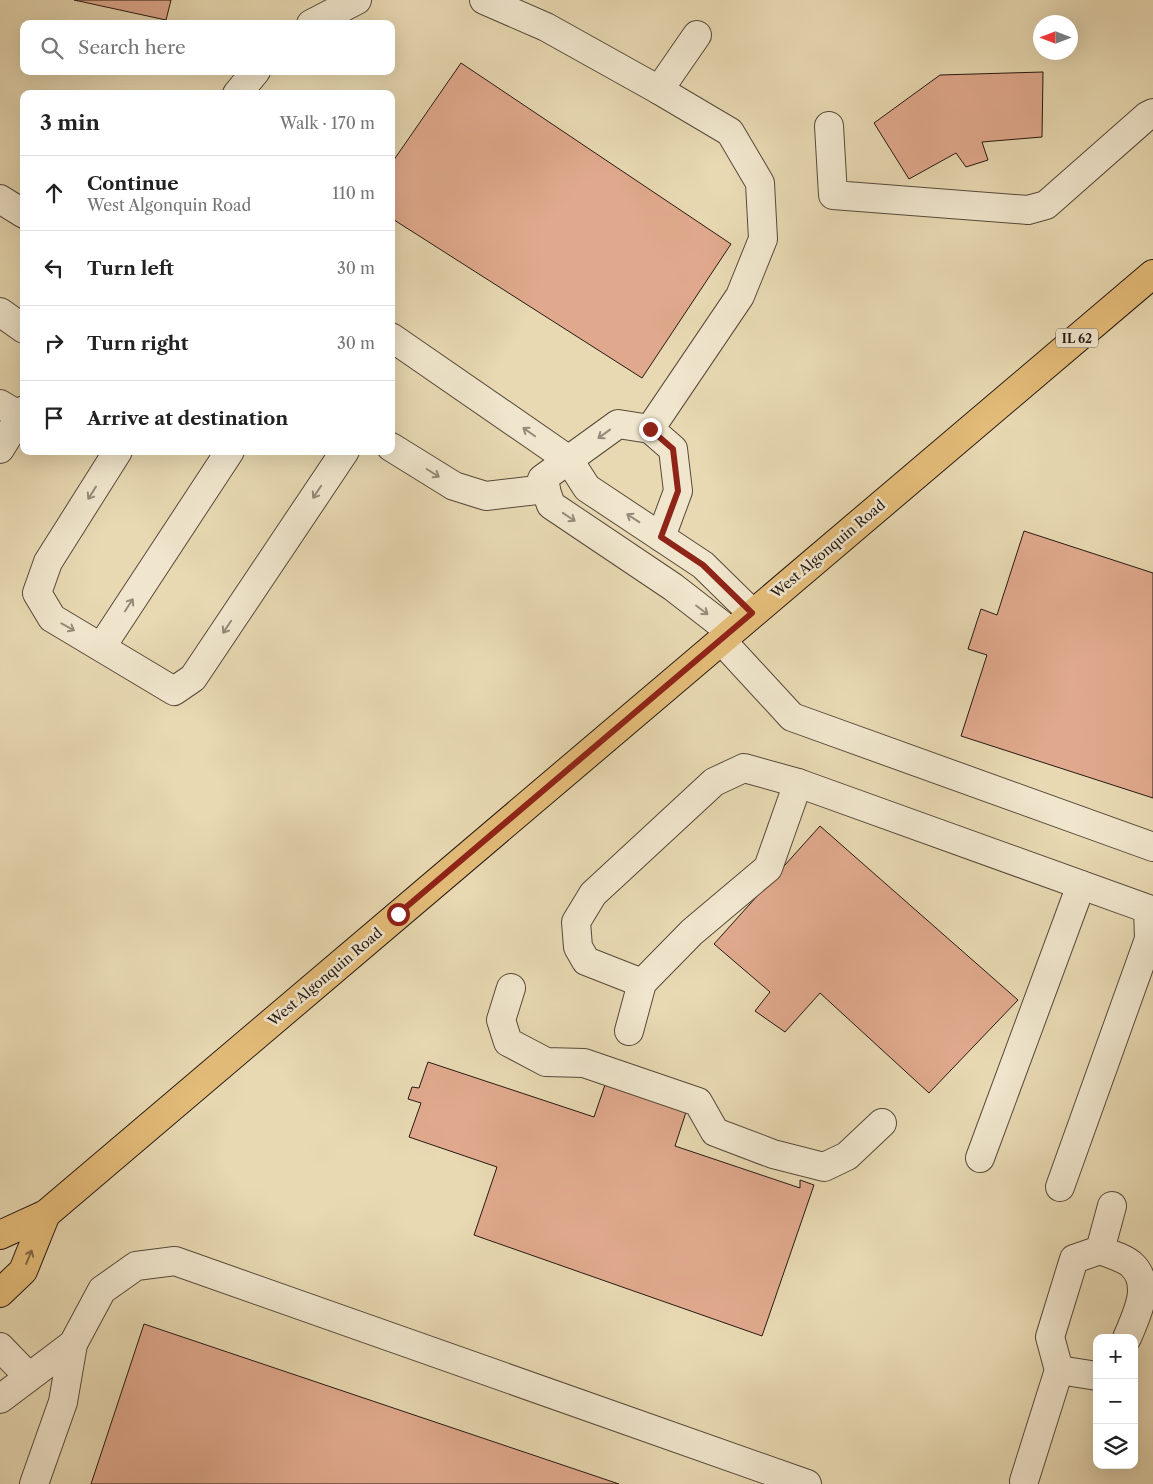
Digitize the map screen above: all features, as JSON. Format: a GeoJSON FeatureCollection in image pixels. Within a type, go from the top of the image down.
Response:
{"type":"FeatureCollection","features":[{"type":"Feature","properties":{"kind":"main road","name":"West Algonquin Road"},"geometry":{"type":"LineString","coordinates":[[1,1232],[46,1214],[1153,274]]}},
{"type":"Feature","properties":{"kind":"main road","name":"West Algonquin Road"},"geometry":{"type":"LineString","coordinates":[[0,1293],[23,1271],[46,1214]]}},
{"type":"Feature","properties":{"kind":"lane"},"geometry":{"type":"LineString","coordinates":[[319,20],[357,0]]}},
{"type":"Feature","properties":{"kind":"lane"},"geometry":{"type":"LineString","coordinates":[[484,0],[546,27],[660,90],[730,132],[760,183],[763,239],[740,296],[650,429]]}},
{"type":"Feature","properties":{"kind":"lane"},"geometry":{"type":"LineString","coordinates":[[660,90],[697,35]]}},
{"type":"Feature","properties":{"kind":"lane"},"geometry":{"type":"LineString","coordinates":[[240,90],[253,75]]}},
{"type":"Feature","properties":{"kind":"lane"},"geometry":{"type":"LineString","coordinates":[[829,126],[833,195],[1028,210],[1046,205],[1146,116],[1153,113]]}},
{"type":"Feature","properties":{"kind":"lane"},"geometry":{"type":"LineString","coordinates":[[0,199],[20,212]]}},
{"type":"Feature","properties":{"kind":"lane"},"geometry":{"type":"LineString","coordinates":[[0,312],[20,326]]}},
{"type":"Feature","properties":{"kind":"lane"},"geometry":{"type":"LineString","coordinates":[[395,340],[569,460],[587,488],[703,565],[752,613]]}},
{"type":"Feature","properties":{"kind":"lane"},"geometry":{"type":"LineString","coordinates":[[0,449],[14,410]]}},
{"type":"Feature","properties":{"kind":"lane"},"geometry":{"type":"LineString","coordinates":[[395,449],[454,486],[486,496],[544,484],[569,460],[618,424],[650,429],[673,449],[678,491],[661,537]]}},
{"type":"Feature","properties":{"kind":"lane"},"geometry":{"type":"LineString","coordinates":[[115,455],[48,562],[37,593],[52,618],[174,690],[193,678],[341,455]]}},
{"type":"Feature","properties":{"kind":"lane"},"geometry":{"type":"LineString","coordinates":[[102,646],[227,455]]}},
{"type":"Feature","properties":{"kind":"lane"},"geometry":{"type":"LineString","coordinates":[[544,484],[551,505],[673,587],[726,636],[792,717],[1153,847]]}},
{"type":"Feature","properties":{"kind":"lane"},"geometry":{"type":"LineString","coordinates":[[642,983],[586,961],[578,947],[576,922],[593,894],[714,782],[744,768],[798,783],[1148,909],[1149,939],[1060,1187]]}},
{"type":"Feature","properties":{"kind":"lane"},"geometry":{"type":"LineString","coordinates":[[629,1031],[642,983],[692,932],[768,868],[798,783]]}},
{"type":"Feature","properties":{"kind":"lane"},"geometry":{"type":"LineString","coordinates":[[980,1158],[1081,885]]}},
{"type":"Feature","properties":{"kind":"lane"},"geometry":{"type":"LineString","coordinates":[[511,988],[501,1020],[508,1042],[546,1062],[584,1064],[698,1102],[715,1132],[773,1154],[824,1167],[846,1156],[882,1123]]}},
{"type":"Feature","properties":{"kind":"lane"},"geometry":{"type":"LineString","coordinates":[[1100,1250],[1112,1206]]}},
{"type":"Feature","properties":{"kind":"lane"},"geometry":{"type":"LineString","coordinates":[[1024,1481],[1059,1370],[1050,1337],[1074,1259],[1100,1250],[1132,1265],[1143,1284],[1144,1297],[1129,1334]]}},
{"type":"Feature","properties":{"kind":"lane"},"geometry":{"type":"LineString","coordinates":[[34,1484],[63,1402],[73,1344],[102,1290],[136,1266],[175,1261],[807,1484]]}},
{"type":"Feature","properties":{"kind":"lane"},"geometry":{"type":"LineString","coordinates":[[0,1399],[73,1344]]}},
{"type":"Feature","properties":{"kind":"lane"},"geometry":{"type":"LineString","coordinates":[[0,1347],[30,1377]]}},
{"type":"Feature","properties":{"kind":"lane"},"geometry":{"type":"LineString","coordinates":[[1059,1370],[1093,1375]]}},
{"type":"Feature","properties":{"kind":"building"},"geometry":{"type":"Polygon","coordinates":[[[74,0],[171,0],[166,20],[74,0]]]}},
{"type":"Feature","properties":{"kind":"building"},"geometry":{"type":"Polygon","coordinates":[[[461,63],[731,244],[642,378],[395,221],[395,158],[461,63]]]}},
{"type":"Feature","properties":{"kind":"building"},"geometry":{"type":"Polygon","coordinates":[[[1043,72],[1042,137],[982,142],[988,160],[966,167],[956,153],[909,179],[874,123],[940,75],[1043,72]]]}},
{"type":"Feature","properties":{"kind":"building"},"geometry":{"type":"Polygon","coordinates":[[[1024,531],[1153,573],[1153,798],[961,736],[987,655],[968,649],[981,609],[997,615],[1024,531]]]}},
{"type":"Feature","properties":{"kind":"building"},"geometry":{"type":"Polygon","coordinates":[[[820,826],[1018,1000],[929,1093],[820,993],[785,1032],[755,1011],[770,992],[714,944],[820,826]]]}},
{"type":"Feature","properties":{"kind":"building"},"geometry":{"type":"Polygon","coordinates":[[[428,1062],[594,1117],[607,1079],[688,1106],[675,1146],[800,1188],[800,1180],[814,1185],[762,1336],[474,1235],[497,1167],[409,1137],[421,1103],[408,1099],[412,1087],[419,1088],[428,1062]]]}},
{"type":"Feature","properties":{"kind":"building"},"geometry":{"type":"Polygon","coordinates":[[[144,1324],[619,1484],[91,1484],[144,1324]]]}},
{"type":"Feature","properties":{"kind":"route"},"geometry":{"type":"LineString","coordinates":[[398,914],[752,613],[703,565],[661,537],[678,491],[673,449],[650,429]]}}]}
